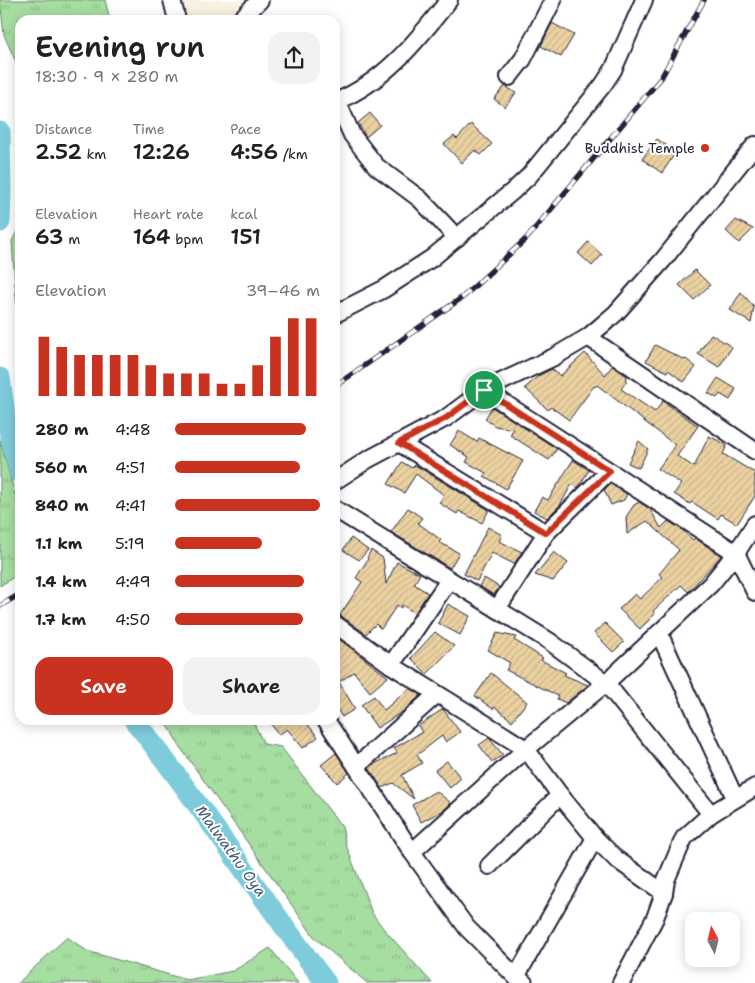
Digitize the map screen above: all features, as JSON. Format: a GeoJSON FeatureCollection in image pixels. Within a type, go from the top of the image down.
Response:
{"type":"FeatureCollection","features":[{"type":"Feature","properties":{"kind":"street"},"geometry":{"type":"LineString","coordinates":[[172,0],[176,15]]}},
{"type":"Feature","properties":{"kind":"street"},"geometry":{"type":"LineString","coordinates":[[245,15],[260,0]]}},
{"type":"Feature","properties":{"kind":"street"},"geometry":{"type":"LineString","coordinates":[[340,100],[352,95],[379,77],[414,44],[449,0]]}},
{"type":"Feature","properties":{"kind":"street"},"geometry":{"type":"LineString","coordinates":[[508,76],[523,59],[553,0]]}},
{"type":"Feature","properties":{"kind":"street"},"geometry":{"type":"LineString","coordinates":[[340,311],[405,276],[457,238],[529,176],[613,70],[644,0]]}},
{"type":"Feature","properties":{"kind":"street"},"geometry":{"type":"LineString","coordinates":[[340,110],[352,135],[376,166],[420,199],[457,238]]}},
{"type":"Feature","properties":{"kind":"street"},"geometry":{"type":"LineString","coordinates":[[340,477],[367,460],[446,418],[484,390],[554,357],[588,337],[616,313],[663,260],[755,145]]}},
{"type":"Feature","properties":{"kind":"street"},"geometry":{"type":"LineString","coordinates":[[588,337],[755,450]]}},
{"type":"Feature","properties":{"kind":"street"},"geometry":{"type":"LineString","coordinates":[[484,390],[736,553],[755,592]]}},
{"type":"Feature","properties":{"kind":"street"},"geometry":{"type":"LineString","coordinates":[[399,443],[546,533]]}},
{"type":"Feature","properties":{"kind":"street"},"geometry":{"type":"LineString","coordinates":[[497,609],[546,533],[610,471]]}},
{"type":"Feature","properties":{"kind":"street"},"geometry":{"type":"LineString","coordinates":[[340,512],[549,641],[606,683],[711,814]]}},
{"type":"Feature","properties":{"kind":"street"},"geometry":{"type":"LineString","coordinates":[[412,852],[526,750],[606,683],[712,584],[755,524]]}},
{"type":"Feature","properties":{"kind":"street"},"geometry":{"type":"LineString","coordinates":[[391,665],[449,580]]}},
{"type":"Feature","properties":{"kind":"street"},"geometry":{"type":"LineString","coordinates":[[340,628],[391,665],[526,750],[560,796],[595,838],[616,859],[664,893]]}},
{"type":"Feature","properties":{"kind":"street"},"geometry":{"type":"LineString","coordinates":[[659,632],[735,798]]}},
{"type":"Feature","properties":{"kind":"street"},"geometry":{"type":"LineString","coordinates":[[356,766],[437,694]]}},
{"type":"Feature","properties":{"kind":"street"},"geometry":{"type":"LineString","coordinates":[[329,725],[412,852],[467,928],[520,980],[595,838]]}},
{"type":"Feature","properties":{"kind":"street"},"geometry":{"type":"LineString","coordinates":[[621,983],[655,918],[664,893],[666,880],[684,838],[711,814],[755,787]]}},
{"type":"Feature","properties":{"kind":"street"},"geometry":{"type":"LineString","coordinates":[[489,866],[560,796]]}},
{"type":"Feature","properties":{"kind":"shaded area"},"geometry":{"type":"Polygon","coordinates":[[[183,0],[245,0],[230,15],[186,15],[183,0]]]}},
{"type":"Feature","properties":{"kind":"green space"},"geometry":{"type":"Polygon","coordinates":[[[0,0],[105,0],[109,15],[15,15],[15,60],[4,35],[0,0]]]}},
{"type":"Feature","properties":{"kind":"green space"},"geometry":{"type":"Polygon","coordinates":[[[15,235],[15,284],[12,241],[15,235]]]}},
{"type":"Feature","properties":{"kind":"green space"},"geometry":{"type":"Polygon","coordinates":[[[0,440],[15,495],[15,576],[0,586],[0,440]]]}},
{"type":"Feature","properties":{"kind":"green space"},"geometry":{"type":"Polygon","coordinates":[[[168,725],[254,725],[264,744],[281,747],[342,827],[346,845],[372,913],[432,983],[367,983],[315,938],[180,747],[168,725]]]}},
{"type":"Feature","properties":{"kind":"green space"},"geometry":{"type":"Polygon","coordinates":[[[67,937],[87,951],[187,980],[233,971],[270,948],[298,983],[18,983],[67,937]]]}},
{"type":"Feature","properties":{"kind":"building"},"geometry":{"type":"Polygon","coordinates":[[[552,23],[574,35],[561,57],[541,46],[552,23]]]}},
{"type":"Feature","properties":{"kind":"building"},"geometry":{"type":"Polygon","coordinates":[[[505,86],[516,93],[505,107],[494,99],[505,86]]]}},
{"type":"Feature","properties":{"kind":"building"},"geometry":{"type":"Polygon","coordinates":[[[370,113],[380,125],[366,137],[358,123],[370,113]]]}},
{"type":"Feature","properties":{"kind":"building"},"geometry":{"type":"Polygon","coordinates":[[[471,124],[492,144],[481,155],[475,150],[462,163],[444,144],[454,136],[457,139],[471,124]]]}},
{"type":"Feature","properties":{"kind":"building"},"geometry":{"type":"Polygon","coordinates":[[[657,139],[676,152],[662,173],[642,159],[657,139]]]}},
{"type":"Feature","properties":{"kind":"building"},"geometry":{"type":"Polygon","coordinates":[[[736,220],[753,229],[739,243],[726,231],[736,220]]]}},
{"type":"Feature","properties":{"kind":"building"},"geometry":{"type":"Polygon","coordinates":[[[588,242],[602,255],[592,266],[578,253],[588,242]]]}},
{"type":"Feature","properties":{"kind":"building"},"geometry":{"type":"Polygon","coordinates":[[[695,270],[710,285],[694,300],[679,285],[695,270]]]}},
{"type":"Feature","properties":{"kind":"building"},"geometry":{"type":"Polygon","coordinates":[[[741,292],[754,307],[751,323],[730,310],[741,292]]]}},
{"type":"Feature","properties":{"kind":"building"},"geometry":{"type":"Polygon","coordinates":[[[711,334],[732,347],[719,367],[698,354],[711,334]]]}},
{"type":"Feature","properties":{"kind":"building"},"geometry":{"type":"Polygon","coordinates":[[[655,345],[686,359],[696,367],[684,382],[668,370],[667,372],[646,361],[655,345]]]}},
{"type":"Feature","properties":{"kind":"building"},"geometry":{"type":"Polygon","coordinates":[[[585,353],[605,375],[612,366],[627,376],[626,382],[621,389],[655,412],[663,401],[698,426],[677,456],[694,467],[709,436],[727,445],[723,454],[755,473],[755,496],[737,524],[721,514],[718,519],[692,502],[690,504],[674,494],[681,484],[658,469],[675,445],[597,385],[594,386],[569,420],[551,407],[548,410],[525,388],[538,376],[552,369],[560,376],[585,353]]]}},
{"type":"Feature","properties":{"kind":"building"},"geometry":{"type":"Polygon","coordinates":[[[718,378],[736,389],[730,400],[720,394],[717,398],[708,393],[718,378]]]}},
{"type":"Feature","properties":{"kind":"building"},"geometry":{"type":"Polygon","coordinates":[[[492,407],[557,449],[549,460],[510,435],[513,429],[495,426],[485,419],[492,407]]]}},
{"type":"Feature","properties":{"kind":"building"},"geometry":{"type":"Polygon","coordinates":[[[459,431],[477,442],[479,438],[523,461],[506,489],[484,476],[486,473],[466,462],[469,457],[450,445],[459,431]]]}},
{"type":"Feature","properties":{"kind":"building"},"geometry":{"type":"Polygon","coordinates":[[[639,441],[648,449],[639,468],[628,463],[639,441]]]}},
{"type":"Feature","properties":{"kind":"building"},"geometry":{"type":"Polygon","coordinates":[[[573,460],[589,470],[578,488],[572,484],[560,505],[547,518],[534,511],[542,497],[548,500],[573,460]]]}},
{"type":"Feature","properties":{"kind":"building"},"geometry":{"type":"Polygon","coordinates":[[[402,462],[412,468],[415,465],[489,510],[482,523],[459,511],[457,514],[439,503],[444,495],[416,474],[404,493],[388,484],[402,462]]]}},
{"type":"Feature","properties":{"kind":"building"},"geometry":{"type":"Polygon","coordinates":[[[610,484],[627,494],[624,500],[611,505],[604,490],[610,484]]]}},
{"type":"Feature","properties":{"kind":"building"},"geometry":{"type":"Polygon","coordinates":[[[639,502],[650,509],[661,528],[668,521],[693,540],[695,538],[721,556],[688,592],[681,585],[653,611],[655,614],[640,629],[619,609],[635,594],[640,599],[663,577],[659,574],[679,550],[647,521],[627,534],[626,517],[634,505],[639,502]]]}},
{"type":"Feature","properties":{"kind":"building"},"geometry":{"type":"Polygon","coordinates":[[[408,508],[422,518],[418,523],[441,540],[439,542],[459,553],[450,568],[391,532],[408,508]]]}},
{"type":"Feature","properties":{"kind":"building"},"geometry":{"type":"Polygon","coordinates":[[[488,527],[502,535],[499,541],[522,552],[514,564],[492,553],[477,581],[464,574],[488,527]]]}},
{"type":"Feature","properties":{"kind":"building"},"geometry":{"type":"Polygon","coordinates":[[[351,538],[368,550],[359,560],[343,550],[351,538]]]}},
{"type":"Feature","properties":{"kind":"building"},"geometry":{"type":"Polygon","coordinates":[[[371,550],[383,558],[386,584],[397,562],[420,574],[414,584],[428,593],[415,613],[402,605],[401,608],[397,605],[381,629],[376,624],[366,634],[340,615],[362,582],[356,578],[368,559],[371,550]]]}},
{"type":"Feature","properties":{"kind":"building"},"geometry":{"type":"Polygon","coordinates":[[[554,552],[568,563],[553,581],[535,575],[554,552]]]}},
{"type":"Feature","properties":{"kind":"building"},"geometry":{"type":"Polygon","coordinates":[[[484,578],[499,587],[494,595],[479,586],[484,578]]]}},
{"type":"Feature","properties":{"kind":"building"},"geometry":{"type":"Polygon","coordinates":[[[448,604],[470,616],[460,635],[438,623],[448,604]]]}},
{"type":"Feature","properties":{"kind":"building"},"geometry":{"type":"Polygon","coordinates":[[[605,623],[624,642],[613,652],[594,633],[605,623]]]}},
{"type":"Feature","properties":{"kind":"building"},"geometry":{"type":"Polygon","coordinates":[[[435,632],[454,646],[427,674],[411,658],[435,632]]]}},
{"type":"Feature","properties":{"kind":"building"},"geometry":{"type":"Polygon","coordinates":[[[497,633],[516,637],[514,640],[543,658],[541,660],[566,673],[564,675],[588,685],[566,703],[557,699],[558,696],[506,670],[510,663],[488,650],[497,633]]]}},
{"type":"Feature","properties":{"kind":"building"},"geometry":{"type":"Polygon","coordinates":[[[340,640],[388,677],[370,692],[354,672],[340,681],[340,640]]]}},
{"type":"Feature","properties":{"kind":"building"},"geometry":{"type":"Polygon","coordinates":[[[491,673],[527,702],[512,721],[495,707],[493,709],[475,696],[491,673]]]}},
{"type":"Feature","properties":{"kind":"building"},"geometry":{"type":"Polygon","coordinates":[[[340,684],[355,709],[342,717],[340,714],[340,684]]]}},
{"type":"Feature","properties":{"kind":"building"},"geometry":{"type":"Polygon","coordinates":[[[410,688],[421,695],[402,712],[377,728],[361,705],[374,696],[384,710],[410,688]]]}},
{"type":"Feature","properties":{"kind":"building"},"geometry":{"type":"Polygon","coordinates":[[[443,709],[460,732],[446,742],[442,736],[417,755],[422,763],[402,775],[414,799],[393,783],[382,788],[369,768],[397,753],[394,748],[422,732],[418,726],[443,709]]]}},
{"type":"Feature","properties":{"kind":"building"},"geometry":{"type":"Polygon","coordinates":[[[272,725],[308,725],[318,737],[303,748],[287,729],[279,735],[272,725]]]}},
{"type":"Feature","properties":{"kind":"building"},"geometry":{"type":"Polygon","coordinates":[[[489,738],[503,755],[492,762],[479,745],[489,738]]]}},
{"type":"Feature","properties":{"kind":"building"},"geometry":{"type":"Polygon","coordinates":[[[336,753],[349,773],[337,783],[321,765],[336,753]]]}},
{"type":"Feature","properties":{"kind":"building"},"geometry":{"type":"Polygon","coordinates":[[[447,761],[461,778],[450,788],[435,770],[447,761]]]}},
{"type":"Feature","properties":{"kind":"building"},"geometry":{"type":"Polygon","coordinates":[[[436,791],[451,803],[444,810],[421,822],[412,805],[436,791]]]}},
{"type":"Feature","properties":{"kind":"waterway","name":"Malwathu Oya"},"geometry":{"type":"LineString","coordinates":[[0,132],[0,222]]}},
{"type":"Feature","properties":{"kind":"waterway","name":"Malwathu Oya"},"geometry":{"type":"LineString","coordinates":[[0,378],[5,415],[15,454]]}},
{"type":"Feature","properties":{"kind":"waterway","name":"Malwathu Oya"},"geometry":{"type":"LineString","coordinates":[[138,725],[326,983]]}},
{"type":"Feature","properties":{"kind":"railway"},"geometry":{"type":"LineString","coordinates":[[340,383],[463,297],[527,238],[661,78],[704,0]]}},
{"type":"Feature","properties":{"kind":"railway"},"geometry":{"type":"LineString","coordinates":[[0,606],[15,597]]}},
{"type":"Feature","properties":{"kind":"place","name":"Buddhist Temple"},"geometry":{"type":"Point","coordinates":[705,148]}},
{"type":"Feature","properties":{"kind":"route"},"geometry":{"type":"LineString","coordinates":[[484,390],[610,471],[546,533],[399,443],[446,418],[484,390]]}}]}
